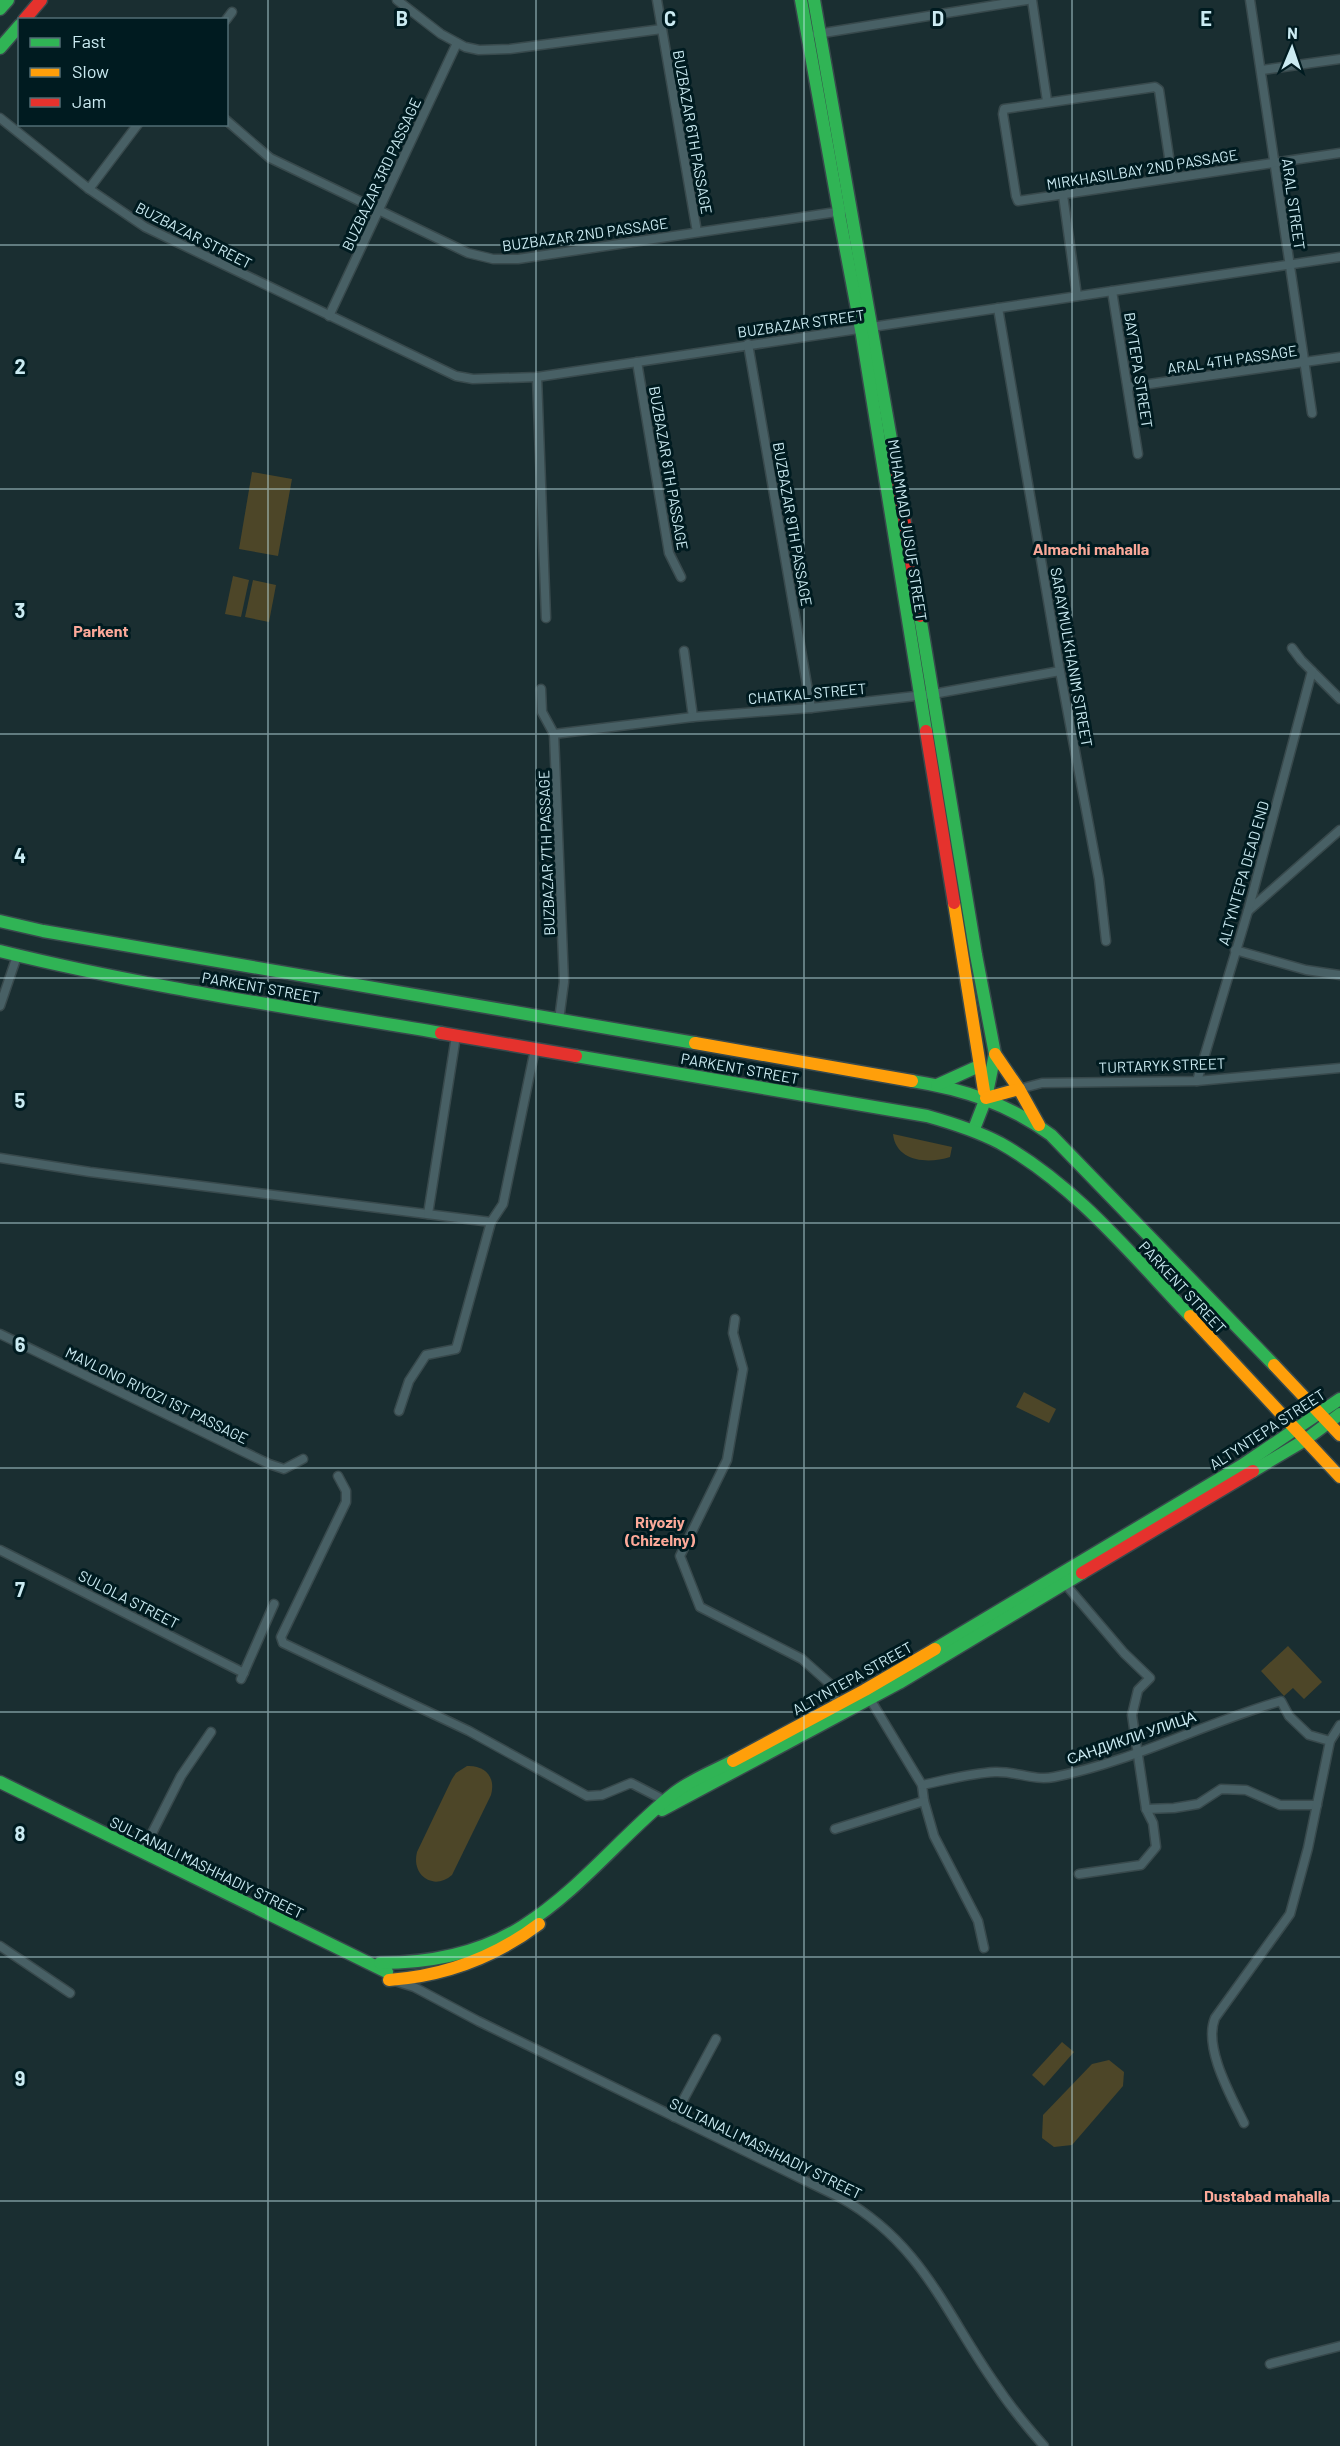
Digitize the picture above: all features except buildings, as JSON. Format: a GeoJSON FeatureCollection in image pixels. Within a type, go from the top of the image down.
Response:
{"type":"FeatureCollection","features":[{"type":"Feature","properties":{"kind":"street"},"geometry":{"type":"LineString","coordinates":[[0,9],[8,0]]}},
{"type":"Feature","properties":{"kind":"street"},"geometry":{"type":"LineString","coordinates":[[26,18],[41,0]]}},
{"type":"Feature","properties":{"kind":"street"},"geometry":{"type":"LineString","coordinates":[[398,0],[425,22],[457,43],[479,50],[510,50],[662,29]]}},
{"type":"Feature","properties":{"kind":"street","name":"BUZBAZAR 6TH PASSAGE"},"geometry":{"type":"LineString","coordinates":[[657,0],[697,232]]}},
{"type":"Feature","properties":{"kind":"street","name":"MUHAMMAD JUSUF STREET"},"geometry":{"type":"LineString","coordinates":[[801,0],[813,34],[843,212],[867,327],[995,1054],[986,1098]]}},
{"type":"Feature","properties":{"kind":"street","name":"MUHAMMAD JUSUF STREET"},"geometry":{"type":"LineString","coordinates":[[813,34],[814,0]]}},
{"type":"Feature","properties":{"kind":"street"},"geometry":{"type":"LineString","coordinates":[[813,34],[1027,0]]}},
{"type":"Feature","properties":{"kind":"street"},"geometry":{"type":"LineString","coordinates":[[1032,0],[1047,101],[1155,87],[1160,90],[1172,177]]}},
{"type":"Feature","properties":{"kind":"street","name":"ARAL STREET"},"geometry":{"type":"LineString","coordinates":[[1250,0],[1312,413]]}},
{"type":"Feature","properties":{"kind":"street"},"geometry":{"type":"LineString","coordinates":[[0,48],[18,27]]}},
{"type":"Feature","properties":{"kind":"street","name":"BUZBAZAR 3RD PASSAGE"},"geometry":{"type":"LineString","coordinates":[[329,316],[457,43]]}},
{"type":"Feature","properties":{"kind":"street"},"geometry":{"type":"LineString","coordinates":[[1262,70],[1340,59]]}},
{"type":"Feature","properties":{"kind":"street","name":"MIRKHASILBAY 2ND PASSAGE"},"geometry":{"type":"LineString","coordinates":[[1047,101],[1004,109],[1018,201],[1340,153]]}},
{"type":"Feature","properties":{"kind":"street","name":"BUZBAZAR STREET"},"geometry":{"type":"LineString","coordinates":[[0,118],[89,189],[145,227],[329,316],[465,378],[537,377],[1340,257]]}},
{"type":"Feature","properties":{"kind":"street","name":"BUZBAZAR 2ND PASSAGE"},"geometry":{"type":"LineString","coordinates":[[228,122],[270,158],[468,253],[493,259],[518,259],[843,212]]}},
{"type":"Feature","properties":{"kind":"street"},"geometry":{"type":"LineString","coordinates":[[89,189],[103,174],[109,160],[136,126]]}},
{"type":"Feature","properties":{"kind":"street"},"geometry":{"type":"LineString","coordinates":[[1063,195],[1077,296]]}},
{"type":"Feature","properties":{"kind":"street","name":"BAYTEPA STREET"},"geometry":{"type":"LineString","coordinates":[[1112,291],[1138,454]]}},
{"type":"Feature","properties":{"kind":"street","name":"SARAYMULKHANIM STREET"},"geometry":{"type":"LineString","coordinates":[[998,308],[1060,671],[1099,879],[1106,941]]}},
{"type":"Feature","properties":{"kind":"street","name":"MUHAMMAD JUSUF STREET"},"geometry":{"type":"LineString","coordinates":[[867,327],[919,695],[986,1098]]}},
{"type":"Feature","properties":{"kind":"street","name":"BUZBAZAR 9TH PASSAGE"},"geometry":{"type":"LineString","coordinates":[[748,345],[811,708]]}},
{"type":"Feature","properties":{"kind":"street","name":"ARAL 4TH PASSAGE"},"geometry":{"type":"LineString","coordinates":[[1128,387],[1340,357]]}},
{"type":"Feature","properties":{"kind":"street","name":"BUZBAZAR 8TH PASSAGE"},"geometry":{"type":"LineString","coordinates":[[637,362],[669,553],[681,578]]}},
{"type":"Feature","properties":{"kind":"street"},"geometry":{"type":"LineString","coordinates":[[537,377],[546,618]]}},
{"type":"Feature","properties":{"kind":"street"},"geometry":{"type":"LineString","coordinates":[[1292,648],[1340,699]]}},
{"type":"Feature","properties":{"kind":"street"},"geometry":{"type":"LineString","coordinates":[[684,651],[693,717]]}},
{"type":"Feature","properties":{"kind":"street","name":"CHATKAL STREET"},"geometry":{"type":"LineString","coordinates":[[554,734],[693,717],[811,708],[933,694],[1060,671]]}},
{"type":"Feature","properties":{"kind":"street","name":"ALTYNTEPA DEAD END"},"geometry":{"type":"LineString","coordinates":[[1197,1081],[1248,911],[1312,671]]}},
{"type":"Feature","properties":{"kind":"street","name":"BUZBAZAR 7TH PASSAGE"},"geometry":{"type":"LineString","coordinates":[[541,689],[542,712],[554,734],[564,982],[559,1020]]}},
{"type":"Feature","properties":{"kind":"street"},"geometry":{"type":"LineString","coordinates":[[1248,911],[1340,830]]}},
{"type":"Feature","properties":{"kind":"street","name":"PARKENT STREET"},"geometry":{"type":"LineString","coordinates":[[0,921],[43,931],[937,1084],[986,1098],[1039,1125],[1065,1147],[1340,1436]]}},
{"type":"Feature","properties":{"kind":"street"},"geometry":{"type":"LineString","coordinates":[[1235,950],[1306,970],[1340,975]]}},
{"type":"Feature","properties":{"kind":"street","name":"PARKENT STREET"},"geometry":{"type":"LineString","coordinates":[[0,951],[154,984],[927,1116],[974,1129],[1028,1159],[1070,1194],[1136,1259],[1340,1477]]}},
{"type":"Feature","properties":{"kind":"street"},"geometry":{"type":"LineString","coordinates":[[0,1006],[17,956]]}},
{"type":"Feature","properties":{"kind":"street"},"geometry":{"type":"LineString","coordinates":[[428,1214],[456,1035]]}},
{"type":"Feature","properties":{"kind":"street"},"geometry":{"type":"LineString","coordinates":[[399,1411],[409,1381],[426,1355],[456,1349],[491,1222],[504,1204],[535,1049]]}},
{"type":"Feature","properties":{"kind":"street","name":"MUHAMMAD JUSUF STREET"},"geometry":{"type":"LineString","coordinates":[[995,1054],[1019,1089],[1039,1125]]}},
{"type":"Feature","properties":{"kind":"street"},"geometry":{"type":"LineString","coordinates":[[937,1084],[979,1066]]}},
{"type":"Feature","properties":{"kind":"street","name":"TURTARYK STREET"},"geometry":{"type":"LineString","coordinates":[[986,1098],[1042,1083],[1197,1081],[1340,1068]]}},
{"type":"Feature","properties":{"kind":"street"},"geometry":{"type":"LineString","coordinates":[[974,1129],[986,1098]]}},
{"type":"Feature","properties":{"kind":"street"},"geometry":{"type":"LineString","coordinates":[[0,1158],[90,1172],[491,1222]]}},
{"type":"Feature","properties":{"kind":"street"},"geometry":{"type":"LineString","coordinates":[[735,1319],[733,1333],[743,1369],[727,1460],[680,1556],[700,1607],[802,1659],[829,1683],[840,1710]]}},
{"type":"Feature","properties":{"kind":"street","name":"MAVLONO RIYOZI 1ST PASSAGE"},"geometry":{"type":"LineString","coordinates":[[0,1334],[269,1464],[284,1469],[303,1459]]}},
{"type":"Feature","properties":{"kind":"street","name":"ALTYNTEPA STREET"},"geometry":{"type":"LineString","coordinates":[[380,1963],[404,1964],[432,1960],[477,1948],[506,1935],[543,1912],[664,1800],[756,1747],[870,1699],[1116,1547],[1340,1399]]}},
{"type":"Feature","properties":{"kind":"street","name":"ALTYNTEPA STREET"},"geometry":{"type":"LineString","coordinates":[[1116,1547],[1305,1440],[1340,1414]]}},
{"type":"Feature","properties":{"kind":"street"},"geometry":{"type":"LineString","coordinates":[[338,1476],[346,1491],[346,1502],[281,1641],[469,1731],[587,1796],[602,1795],[632,1783],[664,1800],[658,1812]]}},
{"type":"Feature","properties":{"kind":"street","name":"SULOLA STREET"},"geometry":{"type":"LineString","coordinates":[[0,1550],[243,1676],[274,1604]]}},
{"type":"Feature","properties":{"kind":"street"},"geometry":{"type":"LineString","coordinates":[[1063,1580],[1124,1653],[1150,1678],[1138,1690],[1132,1715],[1146,1809],[1153,1823],[1156,1847],[1141,1865],[1079,1874]]}},
{"type":"Feature","properties":{"kind":"street","name":"ALTYNTEPA STREET"},"geometry":{"type":"LineString","coordinates":[[388,1980],[460,1967],[506,1947],[543,1920],[621,1850],[658,1812],[840,1710],[1063,1580]]}},
{"type":"Feature","properties":{"kind":"street"},"geometry":{"type":"LineString","coordinates":[[870,1699],[922,1785],[934,1836],[978,1921],[984,1948]]}},
{"type":"Feature","properties":{"kind":"street","name":"САНДИКЛИ УЛИЦА"},"geometry":{"type":"LineString","coordinates":[[922,1785],[995,1772],[1034,1779],[1053,1777],[1137,1752],[1246,1711],[1281,1701],[1290,1716],[1310,1735],[1330,1740]]}},
{"type":"Feature","properties":{"kind":"street"},"geometry":{"type":"LineString","coordinates":[[1244,2123],[1227,2086],[1212,2043],[1211,2029],[1215,2018],[1290,1914],[1317,1805],[1330,1740],[1340,1725]]}},
{"type":"Feature","properties":{"kind":"street"},"geometry":{"type":"LineString","coordinates":[[144,1848],[181,1776],[211,1732]]}},
{"type":"Feature","properties":{"kind":"street","name":"SULTАNALI MASHHADIY STREET"},"geometry":{"type":"LineString","coordinates":[[0,1774],[379,1970],[394,1973],[388,1980]]}},
{"type":"Feature","properties":{"kind":"street","name":"SULTАNALI MASHHADIY STREET"},"geometry":{"type":"LineString","coordinates":[[0,1782],[144,1848],[380,1963]]}},
{"type":"Feature","properties":{"kind":"street"},"geometry":{"type":"LineString","coordinates":[[1146,1809],[1198,1804],[1221,1789],[1246,1790],[1280,1805],[1317,1805]]}},
{"type":"Feature","properties":{"kind":"street"},"geometry":{"type":"LineString","coordinates":[[835,1829],[924,1801]]}},
{"type":"Feature","properties":{"kind":"street"},"geometry":{"type":"LineString","coordinates":[[621,1850],[626,1837]]}},
{"type":"Feature","properties":{"kind":"street"},"geometry":{"type":"LineString","coordinates":[[0,1946],[70,1993]]}},
{"type":"Feature","properties":{"kind":"street"},"geometry":{"type":"LineString","coordinates":[[380,1963],[388,1980]]}},
{"type":"Feature","properties":{"kind":"street","name":"SULTANALI MASHHADIY STREET"},"geometry":{"type":"LineString","coordinates":[[388,1980],[414,1987],[841,2198],[882,2224],[929,2277],[995,2385],[1044,2446]]}},
{"type":"Feature","properties":{"kind":"street"},"geometry":{"type":"LineString","coordinates":[[674,2117],[716,2039]]}},
{"type":"Feature","properties":{"kind":"street"},"geometry":{"type":"LineString","coordinates":[[1270,2364],[1340,2346]]}},
{"type":"Feature","properties":{"kind":"shaded area"},"geometry":{"type":"Polygon","coordinates":[[[252,472],[292,479],[278,556],[239,549],[252,472]]]}},
{"type":"Feature","properties":{"kind":"shaded area"},"geometry":{"type":"Polygon","coordinates":[[[233,576],[249,580],[241,617],[225,614],[233,576]]]}},
{"type":"Feature","properties":{"kind":"shaded area"},"geometry":{"type":"Polygon","coordinates":[[[253,580],[276,585],[269,622],[245,617],[253,580]]]}},
{"type":"Feature","properties":{"kind":"shaded area"},"geometry":{"type":"Polygon","coordinates":[[[893,1134],[952,1147],[950,1157],[932,1160],[914,1159],[900,1150],[893,1134]]]}},
{"type":"Feature","properties":{"kind":"shaded area"},"geometry":{"type":"Polygon","coordinates":[[[1024,1392],[1056,1409],[1049,1423],[1016,1407],[1024,1392]]]}},
{"type":"Feature","properties":{"kind":"shaded area"},"geometry":{"type":"Polygon","coordinates":[[[1288,1646],[1322,1682],[1304,1699],[1293,1688],[1284,1696],[1261,1671],[1288,1646]]]}},
{"type":"Feature","properties":{"kind":"shaded area"},"geometry":{"type":"Polygon","coordinates":[[[467,1766],[479,1768],[488,1773],[492,1783],[491,1795],[452,1875],[438,1882],[431,1881],[425,1878],[417,1868],[417,1852],[452,1779],[456,1773],[467,1766]]]}},
{"type":"Feature","properties":{"kind":"shaded area"},"geometry":{"type":"Polygon","coordinates":[[[1062,2042],[1074,2052],[1044,2086],[1032,2075],[1062,2042]]]}},
{"type":"Feature","properties":{"kind":"shaded area"},"geometry":{"type":"Polygon","coordinates":[[[1109,2060],[1124,2072],[1123,2086],[1072,2145],[1054,2147],[1042,2138],[1043,2115],[1092,2064],[1109,2060]]]}},
{"type":"Feature","properties":{"kind":"traffic: fast"},"geometry":{"type":"LineString","coordinates":[[0,9],[8,0]]}},
{"type":"Feature","properties":{"kind":"traffic: fast"},"geometry":{"type":"LineString","coordinates":[[801,0],[839,211]]}},
{"type":"Feature","properties":{"kind":"traffic: fast"},"geometry":{"type":"LineString","coordinates":[[814,0],[895,462]]}},
{"type":"Feature","properties":{"kind":"traffic: fast"},"geometry":{"type":"LineString","coordinates":[[0,48],[18,27]]}},
{"type":"Feature","properties":{"kind":"traffic: fast"},"geometry":{"type":"LineString","coordinates":[[839,214],[862,335],[926,731]]}},
{"type":"Feature","properties":{"kind":"traffic: fast"},"geometry":{"type":"LineString","coordinates":[[920,616],[976,955],[995,1054],[986,1098],[974,1129]]}},
{"type":"Feature","properties":{"kind":"traffic: fast"},"geometry":{"type":"LineString","coordinates":[[0,921],[43,931],[695,1043]]}},
{"type":"Feature","properties":{"kind":"traffic: fast"},"geometry":{"type":"LineString","coordinates":[[0,951],[164,986],[441,1033]]}},
{"type":"Feature","properties":{"kind":"traffic: fast"},"geometry":{"type":"LineString","coordinates":[[576,1056],[927,1116],[982,1135],[1027,1160],[1078,1200],[1124,1245],[1190,1316]]}},
{"type":"Feature","properties":{"kind":"traffic: fast"},"geometry":{"type":"LineString","coordinates":[[937,1085],[979,1066]]}},
{"type":"Feature","properties":{"kind":"traffic: fast"},"geometry":{"type":"LineString","coordinates":[[912,1081],[949,1088],[985,1099],[1019,1115],[1051,1135],[1274,1365]]}},
{"type":"Feature","properties":{"kind":"traffic: fast"},"geometry":{"type":"LineString","coordinates":[[935,1649],[1241,1466],[1340,1399]]}},
{"type":"Feature","properties":{"kind":"traffic: fast"},"geometry":{"type":"LineString","coordinates":[[1253,1471],[1305,1440],[1340,1414]]}},
{"type":"Feature","properties":{"kind":"traffic: fast"},"geometry":{"type":"LineString","coordinates":[[662,1810],[899,1683],[1082,1573]]}},
{"type":"Feature","properties":{"kind":"traffic: fast"},"geometry":{"type":"LineString","coordinates":[[380,1963],[417,1961],[454,1955],[490,1943],[523,1926],[563,1896],[673,1794],[694,1780],[733,1761]]}},
{"type":"Feature","properties":{"kind":"traffic: fast"},"geometry":{"type":"LineString","coordinates":[[0,1782],[387,1972]]}},
{"type":"Feature","properties":{"kind":"traffic: slow"},"geometry":{"type":"LineString","coordinates":[[954,903],[984,1091]]}},
{"type":"Feature","properties":{"kind":"traffic: slow"},"geometry":{"type":"LineString","coordinates":[[695,1043],[912,1081]]}},
{"type":"Feature","properties":{"kind":"traffic: slow"},"geometry":{"type":"LineString","coordinates":[[995,1054],[1019,1089],[1039,1125]]}},
{"type":"Feature","properties":{"kind":"traffic: slow"},"geometry":{"type":"LineString","coordinates":[[986,1098],[1019,1089]]}},
{"type":"Feature","properties":{"kind":"traffic: slow"},"geometry":{"type":"LineString","coordinates":[[1190,1316],[1340,1477]]}},
{"type":"Feature","properties":{"kind":"traffic: slow"},"geometry":{"type":"LineString","coordinates":[[1274,1365],[1340,1435]]}},
{"type":"Feature","properties":{"kind":"traffic: slow"},"geometry":{"type":"LineString","coordinates":[[733,1761],[865,1690],[935,1649]]}},
{"type":"Feature","properties":{"kind":"traffic: slow"},"geometry":{"type":"LineString","coordinates":[[389,1980],[430,1974],[487,1956],[539,1924]]}},
{"type":"Feature","properties":{"kind":"traffic: jam"},"geometry":{"type":"LineString","coordinates":[[26,18],[41,0]]}},
{"type":"Feature","properties":{"kind":"traffic: jam"},"geometry":{"type":"LineString","coordinates":[[895,462],[920,616]]}},
{"type":"Feature","properties":{"kind":"traffic: jam"},"geometry":{"type":"LineString","coordinates":[[926,731],[954,903]]}},
{"type":"Feature","properties":{"kind":"traffic: jam"},"geometry":{"type":"LineString","coordinates":[[441,1033],[576,1056]]}},
{"type":"Feature","properties":{"kind":"traffic: jam"},"geometry":{"type":"LineString","coordinates":[[1082,1573],[1253,1471]]}},
{"type":"Feature","properties":{"kind":"district","name":"Almachi mahalla"},"geometry":{"type":"Point","coordinates":[1091,548]}},
{"type":"Feature","properties":{"kind":"district","name":"Parkent"},"geometry":{"type":"Point","coordinates":[101,630]}},
{"type":"Feature","properties":{"kind":"district","name":"Riyoziy (Chizelny)"},"geometry":{"type":"Point","coordinates":[660,1530]}},
{"type":"Feature","properties":{"kind":"district","name":"Dustabad mahalla"},"geometry":{"type":"Point","coordinates":[1267,2195]}}]}
